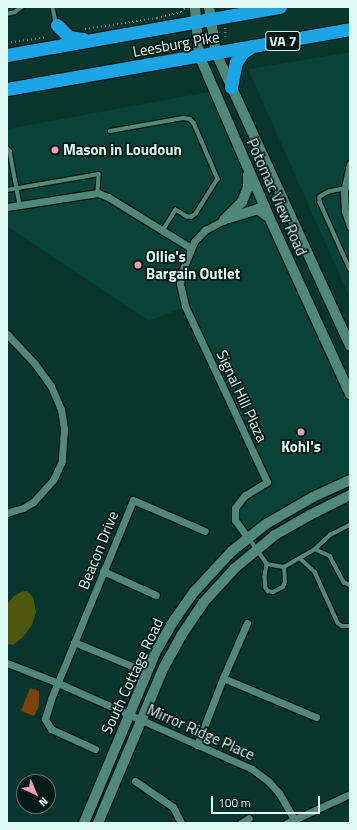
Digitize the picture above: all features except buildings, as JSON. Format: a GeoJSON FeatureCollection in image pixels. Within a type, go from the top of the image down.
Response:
{"type":"FeatureCollection","features":[{"type":"Feature","properties":{"kind":"highway","name":"Leesburg Pike"},"geometry":{"type":"LineString","coordinates":[[7,55],[46,42],[86,35],[197,22],[210,13],[280,7]]}},
{"type":"Feature","properties":{"kind":"highway"},"geometry":{"type":"LineString","coordinates":[[46,42],[53,39],[57,25],[69,37],[86,35]]}},
{"type":"Feature","properties":{"kind":"highway","name":"Leesburg Pike"},"geometry":{"type":"LineString","coordinates":[[7,89],[350,28]]}},
{"type":"Feature","properties":{"kind":"highway"},"geometry":{"type":"LineString","coordinates":[[231,87],[236,62],[242,53],[252,46]]}},
{"type":"Feature","properties":{"kind":"street","name":"Potomac View Road"},"geometry":{"type":"LineString","coordinates":[[196,7],[199,55],[248,171],[350,394]]}},
{"type":"Feature","properties":{"kind":"street","name":"Potomac View Road"},"geometry":{"type":"LineString","coordinates":[[210,13],[216,53],[350,346]]}},
{"type":"Feature","properties":{"kind":"street"},"geometry":{"type":"LineString","coordinates":[[350,164],[344,189],[345,211],[350,226]]}},
{"type":"Feature","properties":{"kind":"street"},"geometry":{"type":"LineString","coordinates":[[224,220],[236,210],[244,198],[248,187],[248,171]]}},
{"type":"Feature","properties":{"kind":"street"},"geometry":{"type":"LineString","coordinates":[[7,207],[98,193],[108,197],[162,232],[191,248]]}},
{"type":"Feature","properties":{"kind":"street"},"geometry":{"type":"LineString","coordinates":[[224,220],[258,209],[263,211],[269,217]]}},
{"type":"Feature","properties":{"kind":"street","name":"Signal Hill Plaza"},"geometry":{"type":"LineString","coordinates":[[224,220],[202,233],[191,248],[180,277],[182,298],[268,482],[245,495],[235,508],[235,520],[248,538]]}},
{"type":"Feature","properties":{"kind":"street"},"geometry":{"type":"LineString","coordinates":[[7,334],[35,364],[51,386],[59,403],[64,429],[62,461],[53,480],[33,502],[23,508],[7,513]]}},
{"type":"Feature","properties":{"kind":"street","name":"South Cottage Road"},"geometry":{"type":"LineString","coordinates":[[84,823],[155,653],[175,619],[205,579],[248,538],[286,511],[350,480]]}},
{"type":"Feature","properties":{"kind":"street","name":"South Cottage Road"},"geometry":{"type":"LineString","coordinates":[[98,823],[164,667],[192,619],[219,584],[257,549],[293,524],[350,495]]}},
{"type":"Feature","properties":{"kind":"street","name":"Beacon Drive"},"geometry":{"type":"LineString","coordinates":[[95,749],[51,729],[47,725],[45,719],[46,712],[133,500],[205,531]]}},
{"type":"Feature","properties":{"kind":"street"},"geometry":{"type":"LineString","coordinates":[[103,571],[156,595]]}},
{"type":"Feature","properties":{"kind":"street"},"geometry":{"type":"LineString","coordinates":[[197,745],[222,678],[247,623]]}},
{"type":"Feature","properties":{"kind":"street"},"geometry":{"type":"LineString","coordinates":[[74,642],[132,666]]}},
{"type":"Feature","properties":{"kind":"street","name":"Mirror Ridge Place"},"geometry":{"type":"LineString","coordinates":[[7,663],[58,683],[252,769],[261,775],[279,793],[295,821]]}},
{"type":"Feature","properties":{"kind":"street"},"geometry":{"type":"LineString","coordinates":[[222,678],[316,717]]}},
{"type":"Feature","properties":{"kind":"street"},"geometry":{"type":"LineString","coordinates":[[135,781],[173,808],[181,823]]}},
{"type":"Feature","properties":{"kind":"street"},"geometry":{"type":"LineString","coordinates":[[287,823],[295,821],[350,794]]}},
{"type":"Feature","properties":{"kind":"street"},"geometry":{"type":"LineString","coordinates":[[241,823],[249,818]]}},
{"type":"Feature","properties":{"kind":"lane"},"geometry":{"type":"LineString","coordinates":[[7,14],[15,12],[22,7]]}},
{"type":"Feature","properties":{"kind":"lane"},"geometry":{"type":"LineString","coordinates":[[53,7],[57,25]]}},
{"type":"Feature","properties":{"kind":"lane"},"geometry":{"type":"LineString","coordinates":[[110,131],[183,118],[190,119],[194,124],[218,179],[196,214],[192,217],[187,217],[176,210],[162,232]]}},
{"type":"Feature","properties":{"kind":"lane"},"geometry":{"type":"LineString","coordinates":[[7,148],[10,151],[20,205]]}},
{"type":"Feature","properties":{"kind":"lane"},"geometry":{"type":"LineString","coordinates":[[7,190],[99,174],[98,193]]}},
{"type":"Feature","properties":{"kind":"lane"},"geometry":{"type":"LineString","coordinates":[[344,189],[328,192],[320,197],[320,202],[350,268]]}},
{"type":"Feature","properties":{"kind":"lane"},"geometry":{"type":"LineString","coordinates":[[248,538],[268,564],[284,567],[315,550],[330,535],[350,525]]}},
{"type":"Feature","properties":{"kind":"lane"},"geometry":{"type":"LineString","coordinates":[[315,550],[330,556],[344,582],[350,585]]}},
{"type":"Feature","properties":{"kind":"lane"},"geometry":{"type":"LineString","coordinates":[[300,558],[315,572],[338,623],[347,628],[350,626]]}},
{"type":"Feature","properties":{"kind":"lane"},"geometry":{"type":"LineString","coordinates":[[268,564],[265,577],[266,588],[268,591],[273,592],[284,587],[284,567]]}},
{"type":"Feature","properties":{"kind":"path"},"geometry":{"type":"LineString","coordinates":[[86,35],[181,12],[186,7]]}},
{"type":"Feature","properties":{"kind":"path"},"geometry":{"type":"LineString","coordinates":[[225,28],[225,37]]}},
{"type":"Feature","properties":{"kind":"path"},"geometry":{"type":"LineString","coordinates":[[7,43],[46,42]]}},
{"type":"Feature","properties":{"kind":"shaded area"},"geometry":{"type":"Polygon","coordinates":[[[350,52],[350,298],[248,69],[350,52]]]}},
{"type":"Feature","properties":{"kind":"shaded area"},"geometry":{"type":"Polygon","coordinates":[[[214,91],[350,394],[350,480],[248,538],[235,520],[237,504],[267,482],[185,307],[149,321],[7,226],[7,129],[214,91]]]}},
{"type":"Feature","properties":{"kind":"shaded area"},"geometry":{"type":"Polygon","coordinates":[[[27,591],[33,597],[36,612],[32,625],[23,637],[13,645],[7,644],[7,604],[14,596],[21,592],[27,591]]]}},
{"type":"Feature","properties":{"kind":"shaded area"},"geometry":{"type":"Polygon","coordinates":[[[30,688],[39,691],[39,706],[34,716],[21,711],[30,688]]]}},
{"type":"Feature","properties":{"kind":"place","name":"Mason in Loudoun"},"geometry":{"type":"Point","coordinates":[55,150]}},
{"type":"Feature","properties":{"kind":"place","name":"Ollie's Bargain Outlet"},"geometry":{"type":"Point","coordinates":[138,265]}},
{"type":"Feature","properties":{"kind":"place","name":"Kohl's"},"geometry":{"type":"Point","coordinates":[301,432]}}]}
